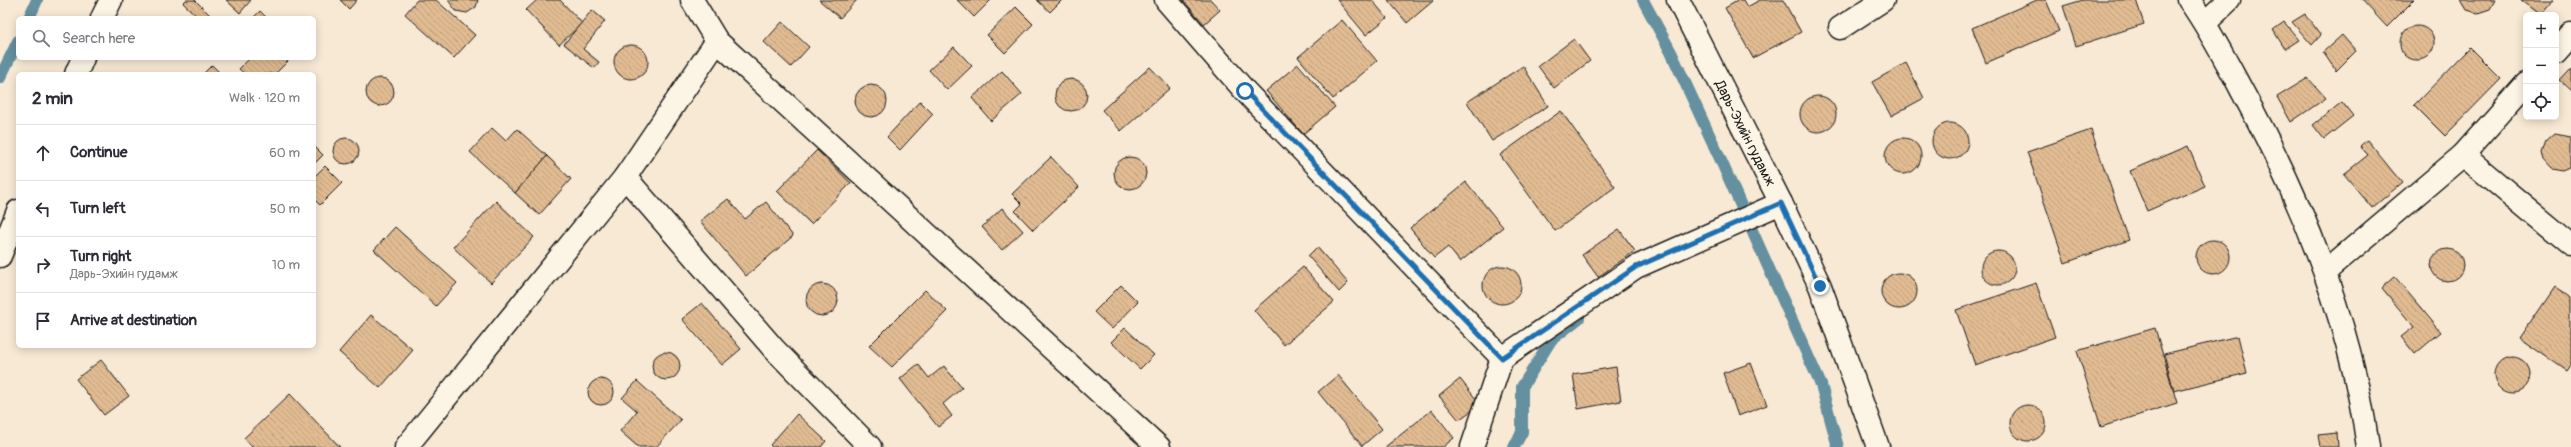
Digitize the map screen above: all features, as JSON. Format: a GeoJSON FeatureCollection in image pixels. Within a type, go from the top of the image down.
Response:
{"type":"FeatureCollection","features":[{"type":"Feature","properties":{"kind":"street"},"geometry":{"type":"LineString","coordinates":[[103,16],[111,0]]}},
{"type":"Feature","properties":{"kind":"street"},"geometry":{"type":"LineString","coordinates":[[692,0],[717,41],[1160,447]]}},
{"type":"Feature","properties":{"kind":"street"},"geometry":{"type":"LineString","coordinates":[[1166,0],[1245,91],[1502,358]]}},
{"type":"Feature","properties":{"kind":"street","name":"Дарь-Эхийн гудамж"},"geometry":{"type":"LineString","coordinates":[[1678,0],[1781,203],[1820,286],[1878,447]]}},
{"type":"Feature","properties":{"kind":"street"},"geometry":{"type":"LineString","coordinates":[[1840,28],[1883,0]]}},
{"type":"Feature","properties":{"kind":"street"},"geometry":{"type":"LineString","coordinates":[[2189,0],[2205,22],[2269,140],[2326,271],[2362,404],[2368,447]]}},
{"type":"Feature","properties":{"kind":"street"},"geometry":{"type":"LineString","coordinates":[[2205,22],[2229,0]]}},
{"type":"Feature","properties":{"kind":"street"},"geometry":{"type":"LineString","coordinates":[[2559,48],[2571,34]]}},
{"type":"Feature","properties":{"kind":"street"},"geometry":{"type":"LineString","coordinates":[[406,447],[625,176],[717,41]]}},
{"type":"Feature","properties":{"kind":"street"},"geometry":{"type":"LineString","coordinates":[[77,72],[82,60]]}},
{"type":"Feature","properties":{"kind":"street"},"geometry":{"type":"LineString","coordinates":[[2326,271],[2463,155],[2523,87]]}},
{"type":"Feature","properties":{"kind":"street"},"geometry":{"type":"LineString","coordinates":[[2463,155],[2571,245]]}},
{"type":"Feature","properties":{"kind":"street"},"geometry":{"type":"LineString","coordinates":[[625,176],[774,349],[870,447]]}},
{"type":"Feature","properties":{"kind":"street"},"geometry":{"type":"LineString","coordinates":[[1472,447],[1502,358],[1636,267],[1781,203]]}},
{"type":"Feature","properties":{"kind":"street"},"geometry":{"type":"LineString","coordinates":[[0,256],[16,216]]}},
{"type":"Feature","properties":{"kind":"building"},"geometry":{"type":"Polygon","coordinates":[[[186,0],[195,0],[211,16],[197,16],[183,3],[186,0]]]}},
{"type":"Feature","properties":{"kind":"building"},"geometry":{"type":"Polygon","coordinates":[[[226,0],[251,0],[240,13],[226,0]]]}},
{"type":"Feature","properties":{"kind":"building"},"geometry":{"type":"Polygon","coordinates":[[[340,0],[357,0],[349,9],[340,0]]]}},
{"type":"Feature","properties":{"kind":"building"},"geometry":{"type":"Polygon","coordinates":[[[417,0],[436,0],[475,35],[454,58],[405,14],[417,0]]]}},
{"type":"Feature","properties":{"kind":"building"},"geometry":{"type":"Polygon","coordinates":[[[448,0],[478,0],[476,7],[467,13],[456,11],[448,0]]]}},
{"type":"Feature","properties":{"kind":"building"},"geometry":{"type":"Polygon","coordinates":[[[537,0],[560,0],[582,23],[559,45],[526,10],[537,0]]]}},
{"type":"Feature","properties":{"kind":"building"},"geometry":{"type":"Polygon","coordinates":[[[819,0],[857,0],[840,18],[819,0]]]}},
{"type":"Feature","properties":{"kind":"building"},"geometry":{"type":"Polygon","coordinates":[[[957,0],[991,0],[974,17],[957,0]]]}},
{"type":"Feature","properties":{"kind":"building"},"geometry":{"type":"Polygon","coordinates":[[[1037,0],[1062,0],[1050,12],[1037,0]]]}},
{"type":"Feature","properties":{"kind":"building"},"geometry":{"type":"Polygon","coordinates":[[[1183,0],[1211,0],[1220,10],[1204,24],[1183,0]]]}},
{"type":"Feature","properties":{"kind":"building"},"geometry":{"type":"Polygon","coordinates":[[[1337,0],[1372,0],[1387,18],[1366,35],[1337,0]]]}},
{"type":"Feature","properties":{"kind":"building"},"geometry":{"type":"Polygon","coordinates":[[[1388,0],[1432,0],[1433,1],[1407,23],[1388,0]]]}},
{"type":"Feature","properties":{"kind":"building"},"geometry":{"type":"Polygon","coordinates":[[[1739,0],[1743,0],[1747,7],[1760,0],[1783,0],[1801,32],[1753,58],[1725,8],[1739,0]]]}},
{"type":"Feature","properties":{"kind":"building"},"geometry":{"type":"Polygon","coordinates":[[[2037,0],[2046,0],[2059,31],[1986,63],[1972,28],[2037,0]]]}},
{"type":"Feature","properties":{"kind":"building"},"geometry":{"type":"Polygon","coordinates":[[[2083,0],[2136,0],[2144,24],[2076,46],[2063,6],[2083,0]]]}},
{"type":"Feature","properties":{"kind":"building"},"geometry":{"type":"Polygon","coordinates":[[[2362,0],[2414,0],[2387,27],[2362,0]]]}},
{"type":"Feature","properties":{"kind":"building"},"geometry":{"type":"Polygon","coordinates":[[[2461,0],[2495,0],[2490,9],[2478,13],[2467,10],[2461,0]]]}},
{"type":"Feature","properties":{"kind":"building"},"geometry":{"type":"Polygon","coordinates":[[[2521,0],[2554,0],[2544,12],[2537,12],[2521,0]]]}},
{"type":"Feature","properties":{"kind":"building"},"geometry":{"type":"Polygon","coordinates":[[[1016,7],[1033,24],[1005,53],[987,35],[1016,7]]]}},
{"type":"Feature","properties":{"kind":"building"},"geometry":{"type":"Polygon","coordinates":[[[592,10],[605,21],[583,49],[599,62],[594,68],[564,44],[592,10]]]}},
{"type":"Feature","properties":{"kind":"building"},"geometry":{"type":"Polygon","coordinates":[[[260,11],[265,16],[255,16],[260,11]]]}},
{"type":"Feature","properties":{"kind":"building"},"geometry":{"type":"Polygon","coordinates":[[[2305,14],[2321,35],[2312,45],[2292,22],[2305,14]]]}},
{"type":"Feature","properties":{"kind":"building"},"geometry":{"type":"Polygon","coordinates":[[[1342,20],[1377,61],[1333,99],[1298,57],[1342,20]]]}},
{"type":"Feature","properties":{"kind":"building"},"geometry":{"type":"Polygon","coordinates":[[[782,22],[809,47],[791,67],[764,42],[782,22]]]}},
{"type":"Feature","properties":{"kind":"building"},"geometry":{"type":"Polygon","coordinates":[[[2284,22],[2299,40],[2285,49],[2273,30],[2284,22]]]}},
{"type":"Feature","properties":{"kind":"building"},"geometry":{"type":"Polygon","coordinates":[[[2417,26],[2429,31],[2434,43],[2429,55],[2417,60],[2405,55],[2400,43],[2405,31],[2417,26]]]}},
{"type":"Feature","properties":{"kind":"building"},"geometry":{"type":"Polygon","coordinates":[[[2342,35],[2356,51],[2336,71],[2323,52],[2342,35]]]}},
{"type":"Feature","properties":{"kind":"building"},"geometry":{"type":"Polygon","coordinates":[[[1574,39],[1590,61],[1554,88],[1538,66],[1574,39]]]}},
{"type":"Feature","properties":{"kind":"building"},"geometry":{"type":"Polygon","coordinates":[[[634,45],[643,50],[647,55],[647,69],[643,74],[638,78],[628,79],[624,78],[615,69],[614,59],[615,55],[624,46],[634,45]]]}},
{"type":"Feature","properties":{"kind":"building"},"geometry":{"type":"Polygon","coordinates":[[[954,47],[972,66],[947,90],[929,70],[954,47]]]}},
{"type":"Feature","properties":{"kind":"building"},"geometry":{"type":"Polygon","coordinates":[[[2470,48],[2501,79],[2445,136],[2414,105],[2470,48]]]}},
{"type":"Feature","properties":{"kind":"building"},"geometry":{"type":"Polygon","coordinates":[[[248,60],[289,60],[277,72],[243,72],[239,69],[248,60]]]}},
{"type":"Feature","properties":{"kind":"building"},"geometry":{"type":"Polygon","coordinates":[[[1906,63],[1924,98],[1891,116],[1872,82],[1906,63]]]}},
{"type":"Feature","properties":{"kind":"building"},"geometry":{"type":"Polygon","coordinates":[[[1298,64],[1335,107],[1303,134],[1266,91],[1298,64]]]}},
{"type":"Feature","properties":{"kind":"building"},"geometry":{"type":"Polygon","coordinates":[[[212,65],[219,72],[205,72],[212,65]]]}},
{"type":"Feature","properties":{"kind":"building"},"geometry":{"type":"Polygon","coordinates":[[[1523,66],[1548,106],[1492,141],[1467,102],[1523,66]]]}},
{"type":"Feature","properties":{"kind":"building"},"geometry":{"type":"Polygon","coordinates":[[[1150,67],[1170,88],[1121,131],[1102,110],[1150,67]]]}},
{"type":"Feature","properties":{"kind":"building"},"geometry":{"type":"Polygon","coordinates":[[[2571,67],[2571,91],[2559,80],[2571,67]]]}},
{"type":"Feature","properties":{"kind":"building"},"geometry":{"type":"Polygon","coordinates":[[[1002,71],[1022,94],[991,121],[972,98],[1002,71]]]}},
{"type":"Feature","properties":{"kind":"building"},"geometry":{"type":"Polygon","coordinates":[[[380,78],[390,82],[394,92],[390,102],[380,106],[370,102],[366,92],[370,82],[380,78]]]}},
{"type":"Feature","properties":{"kind":"building"},"geometry":{"type":"Polygon","coordinates":[[[2308,78],[2326,98],[2291,122],[2277,97],[2308,78]]]}},
{"type":"Feature","properties":{"kind":"building"},"geometry":{"type":"Polygon","coordinates":[[[1068,79],[1074,79],[1084,86],[1087,95],[1086,101],[1080,108],[1074,111],[1068,111],[1058,104],[1055,98],[1055,92],[1062,82],[1068,79]]]}},
{"type":"Feature","properties":{"kind":"building"},"geometry":{"type":"Polygon","coordinates":[[[868,85],[874,85],[884,92],[887,101],[886,107],[880,114],[874,117],[868,117],[858,110],[855,104],[855,98],[862,88],[868,85]]]}},
{"type":"Feature","properties":{"kind":"building"},"geometry":{"type":"Polygon","coordinates":[[[1822,96],[1831,101],[1835,107],[1835,121],[1831,127],[1822,132],[1814,132],[1805,127],[1801,121],[1800,110],[1805,101],[1811,97],[1822,96]]]}},
{"type":"Feature","properties":{"kind":"building"},"geometry":{"type":"Polygon","coordinates":[[[920,101],[933,114],[900,150],[887,137],[920,101]]]}},
{"type":"Feature","properties":{"kind":"building"},"geometry":{"type":"Polygon","coordinates":[[[2342,102],[2353,116],[2324,139],[2313,125],[2342,102]]]}},
{"type":"Feature","properties":{"kind":"building"},"geometry":{"type":"Polygon","coordinates":[[[1561,111],[1615,187],[1555,231],[1500,155],[1561,111]]]}},
{"type":"Feature","properties":{"kind":"building"},"geometry":{"type":"Polygon","coordinates":[[[1954,123],[1963,128],[1967,134],[1967,148],[1963,154],[1954,159],[1946,159],[1937,154],[1933,148],[1932,137],[1937,128],[1943,124],[1954,123]]]}},
{"type":"Feature","properties":{"kind":"building"},"geometry":{"type":"Polygon","coordinates":[[[492,128],[506,141],[517,129],[547,156],[515,193],[470,152],[492,128]]]}},
{"type":"Feature","properties":{"kind":"building"},"geometry":{"type":"Polygon","coordinates":[[[2091,130],[2129,240],[2065,263],[2027,152],[2091,130]]]}},
{"type":"Feature","properties":{"kind":"building"},"geometry":{"type":"Polygon","coordinates":[[[2555,134],[2571,137],[2571,168],[2564,171],[2552,169],[2544,160],[2542,153],[2546,142],[2555,134]]]}},
{"type":"Feature","properties":{"kind":"building"},"geometry":{"type":"Polygon","coordinates":[[[346,138],[355,142],[359,151],[355,160],[346,164],[337,160],[333,151],[337,142],[346,138]]]}},
{"type":"Feature","properties":{"kind":"building"},"geometry":{"type":"Polygon","coordinates":[[[1907,138],[1916,143],[1920,149],[1920,163],[1916,169],[1907,174],[1899,174],[1890,169],[1886,163],[1885,152],[1890,143],[1896,139],[1907,138]]]}},
{"type":"Feature","properties":{"kind":"building"},"geometry":{"type":"Polygon","coordinates":[[[2367,140],[2402,183],[2372,208],[2344,174],[2368,155],[2360,146],[2367,140]]]}},
{"type":"Feature","properties":{"kind":"building"},"geometry":{"type":"Polygon","coordinates":[[[2188,146],[2205,186],[2147,211],[2130,171],[2188,146]]]}},
{"type":"Feature","properties":{"kind":"building"},"geometry":{"type":"Polygon","coordinates":[[[316,148],[323,155],[316,162],[316,148]]]}},
{"type":"Feature","properties":{"kind":"building"},"geometry":{"type":"Polygon","coordinates":[[[817,150],[851,183],[811,224],[777,191],[817,150]]]}},
{"type":"Feature","properties":{"kind":"building"},"geometry":{"type":"Polygon","coordinates":[[[547,156],[571,179],[539,215],[515,193],[547,156]]]}},
{"type":"Feature","properties":{"kind":"building"},"geometry":{"type":"Polygon","coordinates":[[[1051,157],[1079,187],[1033,230],[1015,211],[1022,204],[1012,194],[1051,157]]]}},
{"type":"Feature","properties":{"kind":"building"},"geometry":{"type":"Polygon","coordinates":[[[1127,157],[1133,157],[1143,164],[1146,173],[1145,179],[1139,186],[1133,189],[1127,189],[1117,182],[1114,176],[1114,170],[1121,160],[1127,157]]]}},
{"type":"Feature","properties":{"kind":"building"},"geometry":{"type":"Polygon","coordinates":[[[325,166],[342,183],[320,205],[316,201],[316,175],[325,166]]]}},
{"type":"Feature","properties":{"kind":"building"},"geometry":{"type":"Polygon","coordinates":[[[1466,182],[1503,227],[1460,262],[1448,247],[1434,258],[1410,228],[1466,182]]]}},
{"type":"Feature","properties":{"kind":"building"},"geometry":{"type":"Polygon","coordinates":[[[728,199],[745,219],[766,202],[793,236],[746,276],[700,221],[728,199]]]}},
{"type":"Feature","properties":{"kind":"building"},"geometry":{"type":"Polygon","coordinates":[[[496,201],[534,237],[491,283],[453,247],[496,201]]]}},
{"type":"Feature","properties":{"kind":"building"},"geometry":{"type":"Polygon","coordinates":[[[1002,208],[1023,231],[1002,250],[982,227],[1002,208]]]}},
{"type":"Feature","properties":{"kind":"building"},"geometry":{"type":"Polygon","coordinates":[[[395,227],[457,283],[436,306],[374,250],[395,227]]]}},
{"type":"Feature","properties":{"kind":"building"},"geometry":{"type":"Polygon","coordinates":[[[1619,229],[1635,251],[1598,277],[1582,255],[1619,229]]]}},
{"type":"Feature","properties":{"kind":"building"},"geometry":{"type":"Polygon","coordinates":[[[2210,240],[2216,240],[2225,245],[2229,251],[2229,263],[2225,269],[2216,274],[2210,274],[2201,269],[2196,260],[2196,254],[2201,245],[2210,240]]]}},
{"type":"Feature","properties":{"kind":"building"},"geometry":{"type":"Polygon","coordinates":[[[1317,247],[1348,283],[1339,292],[1308,256],[1317,247]]]}},
{"type":"Feature","properties":{"kind":"building"},"geometry":{"type":"Polygon","coordinates":[[[2444,249],[2450,249],[2459,253],[2463,265],[2459,277],[2450,281],[2444,281],[2435,277],[2431,268],[2431,262],[2435,253],[2444,249]]]}},
{"type":"Feature","properties":{"kind":"building"},"geometry":{"type":"Polygon","coordinates":[[[1995,251],[2001,251],[2010,256],[2014,262],[2014,274],[2010,280],[2001,285],[1995,285],[1986,280],[1981,271],[1981,265],[1986,256],[1995,251]]]}},
{"type":"Feature","properties":{"kind":"building"},"geometry":{"type":"Polygon","coordinates":[[[1498,266],[1506,266],[1516,271],[1520,278],[1520,292],[1516,299],[1506,304],[1498,304],[1488,299],[1486,296],[1483,289],[1483,281],[1488,271],[1491,269],[1498,266]]]}},
{"type":"Feature","properties":{"kind":"building"},"geometry":{"type":"Polygon","coordinates":[[[1303,267],[1334,302],[1284,345],[1254,310],[1303,267]]]}},
{"type":"Feature","properties":{"kind":"building"},"geometry":{"type":"Polygon","coordinates":[[[1903,273],[1912,278],[1916,284],[1916,298],[1912,304],[1903,309],[1895,309],[1886,304],[1882,298],[1881,287],[1886,278],[1892,274],[1903,273]]]}},
{"type":"Feature","properties":{"kind":"building"},"geometry":{"type":"Polygon","coordinates":[[[2395,277],[2441,332],[2415,354],[2401,337],[2414,327],[2382,288],[2395,277]]]}},
{"type":"Feature","properties":{"kind":"building"},"geometry":{"type":"Polygon","coordinates":[[[2036,283],[2055,337],[1975,365],[1956,310],[2036,283]]]}},
{"type":"Feature","properties":{"kind":"building"},"geometry":{"type":"Polygon","coordinates":[[[822,284],[833,289],[838,300],[833,311],[822,316],[811,311],[806,300],[811,289],[822,284]]]}},
{"type":"Feature","properties":{"kind":"building"},"geometry":{"type":"Polygon","coordinates":[[[1121,285],[1138,302],[1112,329],[1094,312],[1121,285]]]}},
{"type":"Feature","properties":{"kind":"building"},"geometry":{"type":"Polygon","coordinates":[[[2554,287],[2571,298],[2571,365],[2567,371],[2519,338],[2554,287]]]}},
{"type":"Feature","properties":{"kind":"building"},"geometry":{"type":"Polygon","coordinates":[[[925,290],[947,311],[892,367],[869,346],[925,290]]]}},
{"type":"Feature","properties":{"kind":"building"},"geometry":{"type":"Polygon","coordinates":[[[702,303],[741,349],[722,365],[682,319],[702,303]]]}},
{"type":"Feature","properties":{"kind":"building"},"geometry":{"type":"Polygon","coordinates":[[[371,315],[413,350],[380,388],[339,352],[371,315]]]}},
{"type":"Feature","properties":{"kind":"building"},"geometry":{"type":"Polygon","coordinates":[[[1125,328],[1154,355],[1140,369],[1111,342],[1125,328]]]}},
{"type":"Feature","properties":{"kind":"building"},"geometry":{"type":"Polygon","coordinates":[[[2155,328],[2177,403],[2101,427],[2077,351],[2155,328]]]}},
{"type":"Feature","properties":{"kind":"building"},"geometry":{"type":"Polygon","coordinates":[[[2238,336],[2247,373],[2174,391],[2164,354],[2238,336]]]}},
{"type":"Feature","properties":{"kind":"building"},"geometry":{"type":"Polygon","coordinates":[[[666,352],[676,356],[680,366],[676,376],[666,380],[656,376],[652,366],[656,356],[666,352]]]}},
{"type":"Feature","properties":{"kind":"building"},"geometry":{"type":"Polygon","coordinates":[[[2516,357],[2525,362],[2529,368],[2529,382],[2525,388],[2516,393],[2508,393],[2499,388],[2495,382],[2494,371],[2499,362],[2505,358],[2516,357]]]}},
{"type":"Feature","properties":{"kind":"building"},"geometry":{"type":"Polygon","coordinates":[[[101,360],[129,396],[104,415],[76,379],[101,360]]]}},
{"type":"Feature","properties":{"kind":"building"},"geometry":{"type":"Polygon","coordinates":[[[1751,363],[1767,405],[1738,416],[1723,373],[1751,363]]]}},
{"type":"Feature","properties":{"kind":"building"},"geometry":{"type":"Polygon","coordinates":[[[918,364],[929,378],[944,366],[962,388],[943,404],[952,416],[938,427],[900,379],[918,364]]]}},
{"type":"Feature","properties":{"kind":"building"},"geometry":{"type":"Polygon","coordinates":[[[1616,367],[1621,401],[1578,409],[1573,374],[1616,367]]]}},
{"type":"Feature","properties":{"kind":"building"},"geometry":{"type":"Polygon","coordinates":[[[1338,375],[1382,429],[1362,446],[1318,392],[1338,375]]]}},
{"type":"Feature","properties":{"kind":"building"},"geometry":{"type":"Polygon","coordinates":[[[601,379],[610,383],[614,392],[610,401],[601,405],[592,401],[588,392],[592,383],[601,379]]]}},
{"type":"Feature","properties":{"kind":"building"},"geometry":{"type":"Polygon","coordinates":[[[1460,379],[1480,404],[1459,420],[1439,396],[1460,379]]]}},
{"type":"Feature","properties":{"kind":"building"},"geometry":{"type":"Polygon","coordinates":[[[637,381],[681,420],[656,447],[638,447],[620,431],[637,411],[622,398],[637,381]]]}},
{"type":"Feature","properties":{"kind":"building"},"geometry":{"type":"Polygon","coordinates":[[[290,394],[340,447],[252,447],[244,438],[290,394]]]}},
{"type":"Feature","properties":{"kind":"building"},"geometry":{"type":"Polygon","coordinates":[[[2032,405],[2041,410],[2045,416],[2045,430],[2041,436],[2032,441],[2024,441],[2015,436],[2011,430],[2010,419],[2015,410],[2021,406],[2032,405]]]}},
{"type":"Feature","properties":{"kind":"building"},"geometry":{"type":"Polygon","coordinates":[[[1432,410],[1454,438],[1443,447],[1385,447],[1432,410]]]}},
{"type":"Feature","properties":{"kind":"building"},"geometry":{"type":"Polygon","coordinates":[[[797,414],[826,441],[821,447],[772,447],[770,445],[797,414]]]}},
{"type":"Feature","properties":{"kind":"building"},"geometry":{"type":"Polygon","coordinates":[[[2337,433],[2338,447],[2320,447],[2318,435],[2337,433]]]}},
{"type":"Feature","properties":{"kind":"waterway"},"geometry":{"type":"LineString","coordinates":[[30,16],[37,0]]}},
{"type":"Feature","properties":{"kind":"waterway"},"geometry":{"type":"LineString","coordinates":[[1643,0],[1671,52],[1821,385],[1838,447]]}},
{"type":"Feature","properties":{"kind":"waterway"},"geometry":{"type":"LineString","coordinates":[[0,78],[16,45]]}},
{"type":"Feature","properties":{"kind":"waterway"},"geometry":{"type":"LineString","coordinates":[[1514,447],[1522,432],[1522,387],[1551,340],[1579,318]]}},
{"type":"Feature","properties":{"kind":"route"},"geometry":{"type":"LineString","coordinates":[[1245,91],[1502,358],[1636,267],[1746,217],[1781,203],[1820,286]]}}]}
